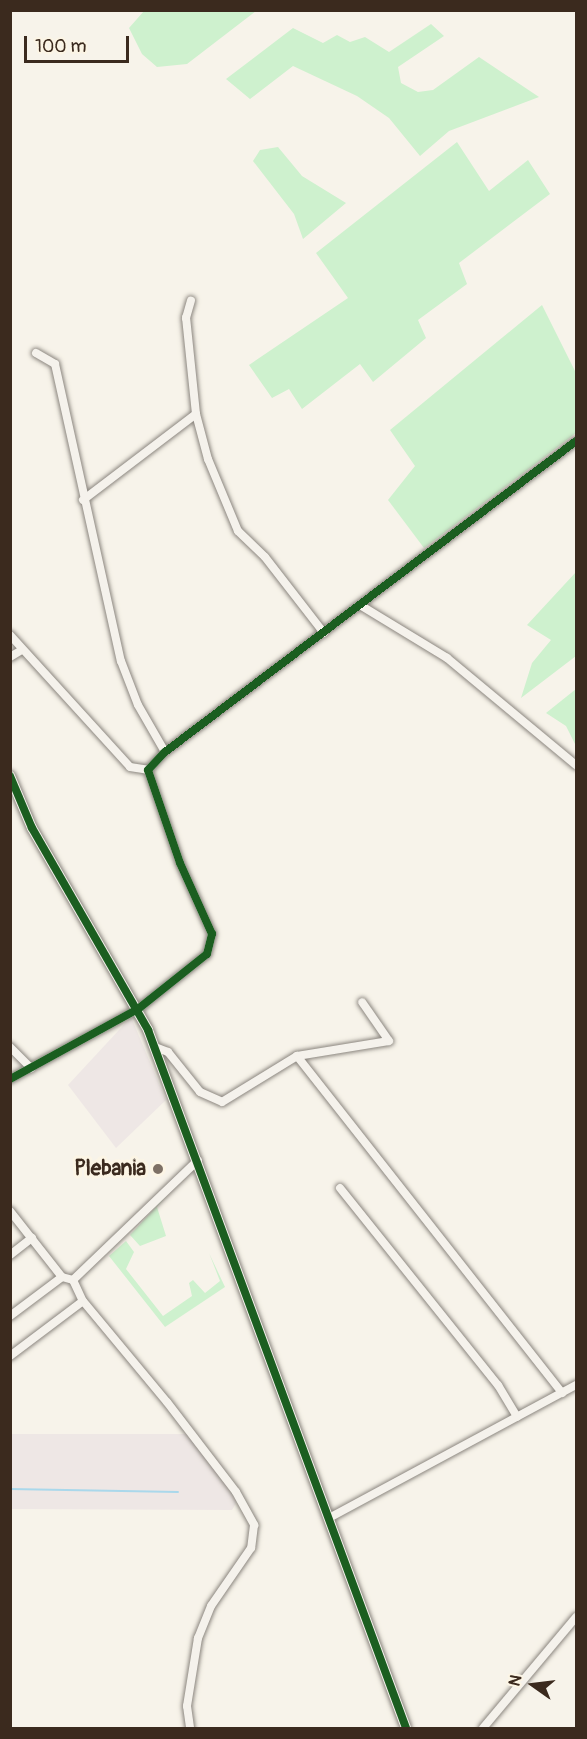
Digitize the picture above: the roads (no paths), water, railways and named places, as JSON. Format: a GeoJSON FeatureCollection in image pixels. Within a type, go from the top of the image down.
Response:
{"type":"FeatureCollection","features":[{"type":"Feature","properties":{"kind":"street"},"geometry":{"type":"LineString","coordinates":[[191,301],[186,318],[196,414],[208,459],[237,531],[265,557],[324,633]]}},
{"type":"Feature","properties":{"kind":"street"},"geometry":{"type":"LineString","coordinates":[[36,353],[55,364],[83,500],[99,552],[121,661],[138,705],[165,752]]}},
{"type":"Feature","properties":{"kind":"street"},"geometry":{"type":"LineString","coordinates":[[83,500],[196,414]]}},
{"type":"Feature","properties":{"kind":"street"},"geometry":{"type":"LineString","coordinates":[[148,770],[165,752],[576,441]]}},
{"type":"Feature","properties":{"kind":"street"},"geometry":{"type":"LineString","coordinates":[[360,605],[447,658],[576,765]]}},
{"type":"Feature","properties":{"kind":"street"},"geometry":{"type":"LineString","coordinates":[[10,635],[20,651],[130,767],[148,770]]}},
{"type":"Feature","properties":{"kind":"street"},"geometry":{"type":"LineString","coordinates":[[10,657],[20,651]]}},
{"type":"Feature","properties":{"kind":"street"},"geometry":{"type":"LineString","coordinates":[[10,1079],[138,1010],[207,954],[212,934],[180,863],[148,770]]}},
{"type":"Feature","properties":{"kind":"street"},"geometry":{"type":"LineString","coordinates":[[10,776],[32,828],[138,1010],[154,1047],[198,1160],[406,1728]]}},
{"type":"Feature","properties":{"kind":"street"},"geometry":{"type":"LineString","coordinates":[[154,1047],[168,1052],[200,1092],[222,1102],[297,1056],[388,1041],[362,1002]]}},
{"type":"Feature","properties":{"kind":"street"},"geometry":{"type":"LineString","coordinates":[[10,1047],[31,1068]]}},
{"type":"Feature","properties":{"kind":"street"},"geometry":{"type":"LineString","coordinates":[[297,1056],[562,1393]]}},
{"type":"Feature","properties":{"kind":"street"},"geometry":{"type":"LineString","coordinates":[[74,1280],[198,1160]]}},
{"type":"Feature","properties":{"kind":"street"},"geometry":{"type":"LineString","coordinates":[[340,1188],[498,1385],[517,1417]]}},
{"type":"Feature","properties":{"kind":"street"},"geometry":{"type":"LineString","coordinates":[[10,1211],[62,1277],[74,1280]]}},
{"type":"Feature","properties":{"kind":"street"},"geometry":{"type":"LineString","coordinates":[[10,1255],[32,1238]]}},
{"type":"Feature","properties":{"kind":"street"},"geometry":{"type":"LineString","coordinates":[[10,1316],[62,1277]]}},
{"type":"Feature","properties":{"kind":"street"},"geometry":{"type":"LineString","coordinates":[[74,1280],[83,1301],[195,1438],[254,1525],[251,1548],[211,1606],[198,1638],[187,1706],[190,1728]]}},
{"type":"Feature","properties":{"kind":"street"},"geometry":{"type":"LineString","coordinates":[[10,1356],[83,1301]]}},
{"type":"Feature","properties":{"kind":"street"},"geometry":{"type":"LineString","coordinates":[[329,1518],[576,1385]]}},
{"type":"Feature","properties":{"kind":"street"},"geometry":{"type":"LineString","coordinates":[[483,1728],[576,1617]]}},
{"type":"Feature","properties":{"kind":"waterway"},"geometry":{"type":"LineString","coordinates":[[10,1489],[178,1492]]}},
{"type":"Feature","properties":{"kind":"place","name":"Plebania"},"geometry":{"type":"Point","coordinates":[158,1169]}}]}
